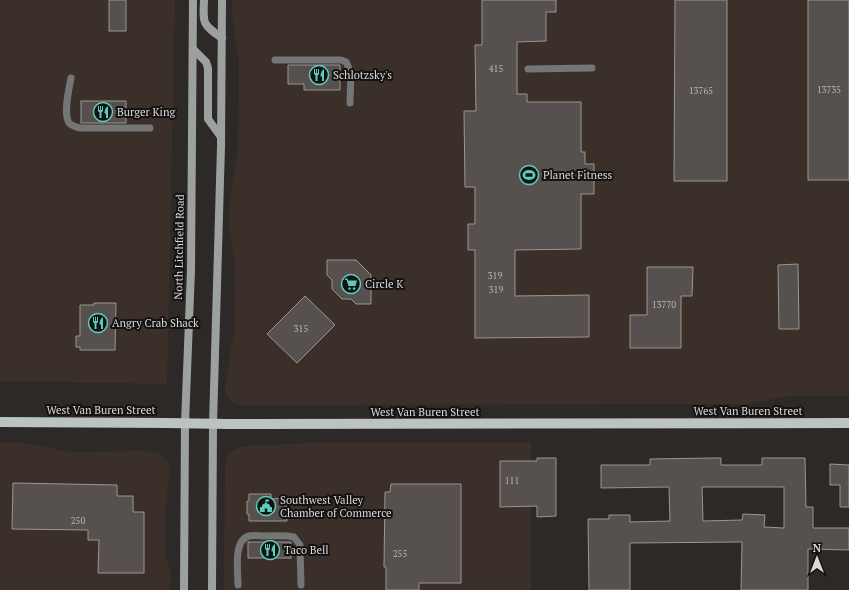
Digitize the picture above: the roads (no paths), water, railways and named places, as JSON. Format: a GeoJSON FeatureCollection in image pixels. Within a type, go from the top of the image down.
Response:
{"type":"FeatureCollection","features":[{"type":"Feature","properties":{"kind":"main road","name":"North Litchfield Road"},"geometry":{"type":"LineString","coordinates":[[184,590],[185,423],[191,270],[193,0]]}},
{"type":"Feature","properties":{"kind":"main road"},"geometry":{"type":"LineString","coordinates":[[204,0],[204,23],[222,38]]}},
{"type":"Feature","properties":{"kind":"main road"},"geometry":{"type":"LineString","coordinates":[[212,590],[213,424],[221,137],[222,0]]}},
{"type":"Feature","properties":{"kind":"main road"},"geometry":{"type":"LineString","coordinates":[[193,50],[206,62],[208,68],[208,119],[221,137]]}},
{"type":"Feature","properties":{"kind":"main road","name":"West Van Buren Street"},"geometry":{"type":"LineString","coordinates":[[0,422],[213,424],[849,422]]}},
{"type":"Feature","properties":{"kind":"lane"},"geometry":{"type":"LineString","coordinates":[[275,60],[341,60],[346,62],[350,73],[350,103]]}},
{"type":"Feature","properties":{"kind":"lane"},"geometry":{"type":"LineString","coordinates":[[528,69],[592,68]]}},
{"type":"Feature","properties":{"kind":"lane"},"geometry":{"type":"LineString","coordinates":[[70,78],[67,100],[67,118],[70,124],[74,127],[150,128]]}},
{"type":"Feature","properties":{"kind":"lane"},"geometry":{"type":"LineString","coordinates":[[238,584],[238,550],[242,539],[249,536],[282,536],[294,537],[300,545],[301,585]]}},
{"type":"Feature","properties":{"kind":"place","name":"Schlotzsky's"},"geometry":{"type":"Point","coordinates":[319,75]}},
{"type":"Feature","properties":{"kind":"place","name":"Burger King"},"geometry":{"type":"Point","coordinates":[103,112]}},
{"type":"Feature","properties":{"kind":"place","name":"Planet Fitness"},"geometry":{"type":"Point","coordinates":[529,175]}},
{"type":"Feature","properties":{"kind":"place","name":"Circle K"},"geometry":{"type":"Point","coordinates":[351,284]}},
{"type":"Feature","properties":{"kind":"place","name":"Angry Crab Shack"},"geometry":{"type":"Point","coordinates":[98,323]}},
{"type":"Feature","properties":{"kind":"place","name":"Southwest Valley Chamber of Commerce"},"geometry":{"type":"Point","coordinates":[266,506]}},
{"type":"Feature","properties":{"kind":"place","name":"Taco Bell"},"geometry":{"type":"Point","coordinates":[270,550]}}]}
